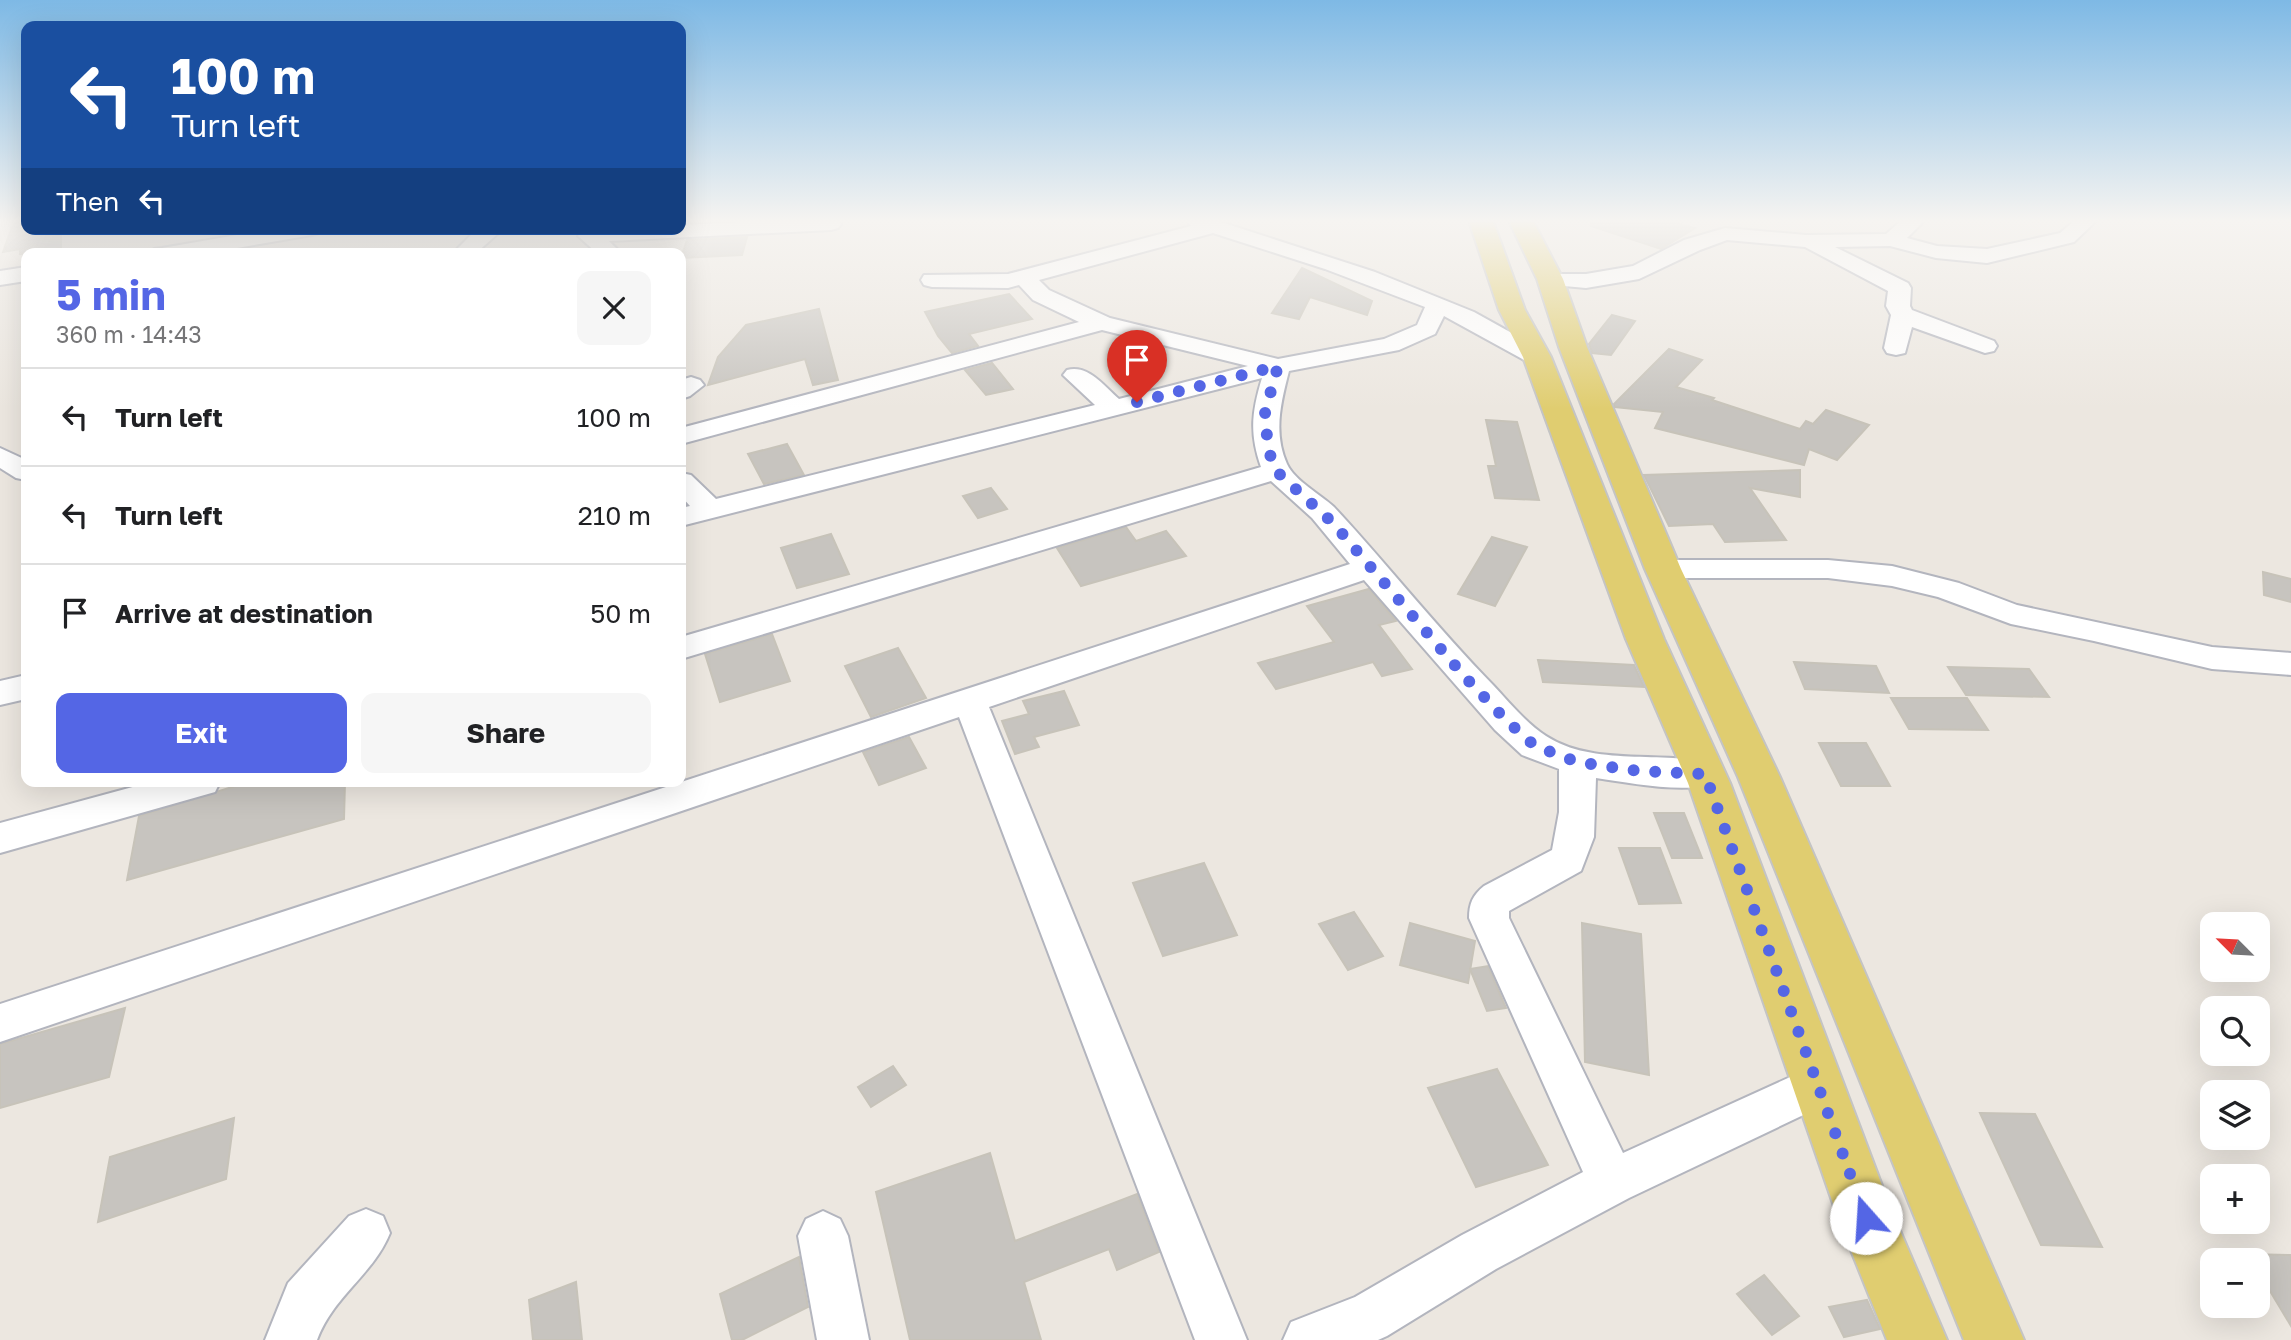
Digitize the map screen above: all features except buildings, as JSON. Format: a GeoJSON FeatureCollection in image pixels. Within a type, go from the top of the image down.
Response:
{"type":"FeatureCollection","features":[{"type":"Feature","properties":{"kind":"main road"},"geometry":{"type":"LineString","coordinates":[[1503,284],[1512,310],[1537,357],[1645,639],[1705,774],[1866,1218],[1917,1340]]}},
{"type":"Feature","properties":{"kind":"main road"},"geometry":{"type":"LineString","coordinates":[[1552,284],[1573,348],[1663,569],[1759,777],[1994,1340]]}},
{"type":"Feature","properties":{"kind":"street"},"geometry":{"type":"LineString","coordinates":[[1030,284],[1041,295],[1102,323],[1278,366]]}},
{"type":"Feature","properties":{"kind":"street"},"geometry":{"type":"LineString","coordinates":[[1385,284],[1482,325],[1537,357]]}},
{"type":"Feature","properties":{"kind":"street"},"geometry":{"type":"LineString","coordinates":[[1912,284],[1898,306],[1903,315],[1985,346]]}},
{"type":"Feature","properties":{"kind":"street"},"geometry":{"type":"LineString","coordinates":[[1427,329],[1438,304]]}},
{"type":"Feature","properties":{"kind":"street"},"geometry":{"type":"LineString","coordinates":[[1896,348],[1903,315]]}},
{"type":"Feature","properties":{"kind":"street"},"geometry":{"type":"LineString","coordinates":[[686,435],[1102,323]]}},
{"type":"Feature","properties":{"kind":"street"},"geometry":{"type":"LineString","coordinates":[[686,516],[1278,366],[1390,345],[1427,329],[1482,325]]}},
{"type":"Feature","properties":{"kind":"street"},"geometry":{"type":"LineString","coordinates":[[1278,366],[1265,412],[1268,449],[1276,471],[1322,512],[1464,676],[1507,721],[1535,746],[1577,762],[1638,771],[1705,774]]}},
{"type":"Feature","properties":{"kind":"street"},"geometry":{"type":"LineString","coordinates":[[1076,375],[1113,407]]}},
{"type":"Feature","properties":{"kind":"street"},"geometry":{"type":"LineString","coordinates":[[0,456],[21,469]]}},
{"type":"Feature","properties":{"kind":"street"},"geometry":{"type":"LineString","coordinates":[[686,647],[848,596],[1276,471]]}},
{"type":"Feature","properties":{"kind":"street"},"geometry":{"type":"LineString","coordinates":[[686,486],[711,510]]}},
{"type":"Feature","properties":{"kind":"street"},"geometry":{"type":"LineString","coordinates":[[0,1023],[1371,567]]}},
{"type":"Feature","properties":{"kind":"street"},"geometry":{"type":"LineString","coordinates":[[1663,569],[1828,569],[1892,576],[1948,590],[2011,614],[2213,658],[2291,664]]}},
{"type":"Feature","properties":{"kind":"street"},"geometry":{"type":"LineString","coordinates":[[0,693],[21,688]]}},
{"type":"Feature","properties":{"kind":"street"},"geometry":{"type":"LineString","coordinates":[[970,701],[1220,1340]]}},
{"type":"Feature","properties":{"kind":"street"},"geometry":{"type":"LineString","coordinates":[[1577,762],[1578,799],[1572,849],[1567,860],[1498,897],[1489,905],[1489,918],[1612,1182]]}},
{"type":"Feature","properties":{"kind":"street"},"geometry":{"type":"LineString","coordinates":[[0,838],[184,787]]}},
{"type":"Feature","properties":{"kind":"street"},"geometry":{"type":"LineString","coordinates":[[1309,1340],[1368,1318],[1479,1252],[1612,1182],[1819,1085]]}},
{"type":"Feature","properties":{"kind":"street"},"geometry":{"type":"LineString","coordinates":[[291,1340],[306,1300],[366,1233]]}},
{"type":"Feature","properties":{"kind":"street"},"geometry":{"type":"LineString","coordinates":[[823,1236],[844,1340]]}},
{"type":"Feature","properties":{"kind":"route"},"geometry":{"type":"LineString","coordinates":[[1137,402],[1278,366],[1265,412],[1268,449],[1276,471],[1333,523],[1464,676],[1507,721],[1535,746],[1577,762],[1638,771],[1705,774],[1866,1218]]}}]}
